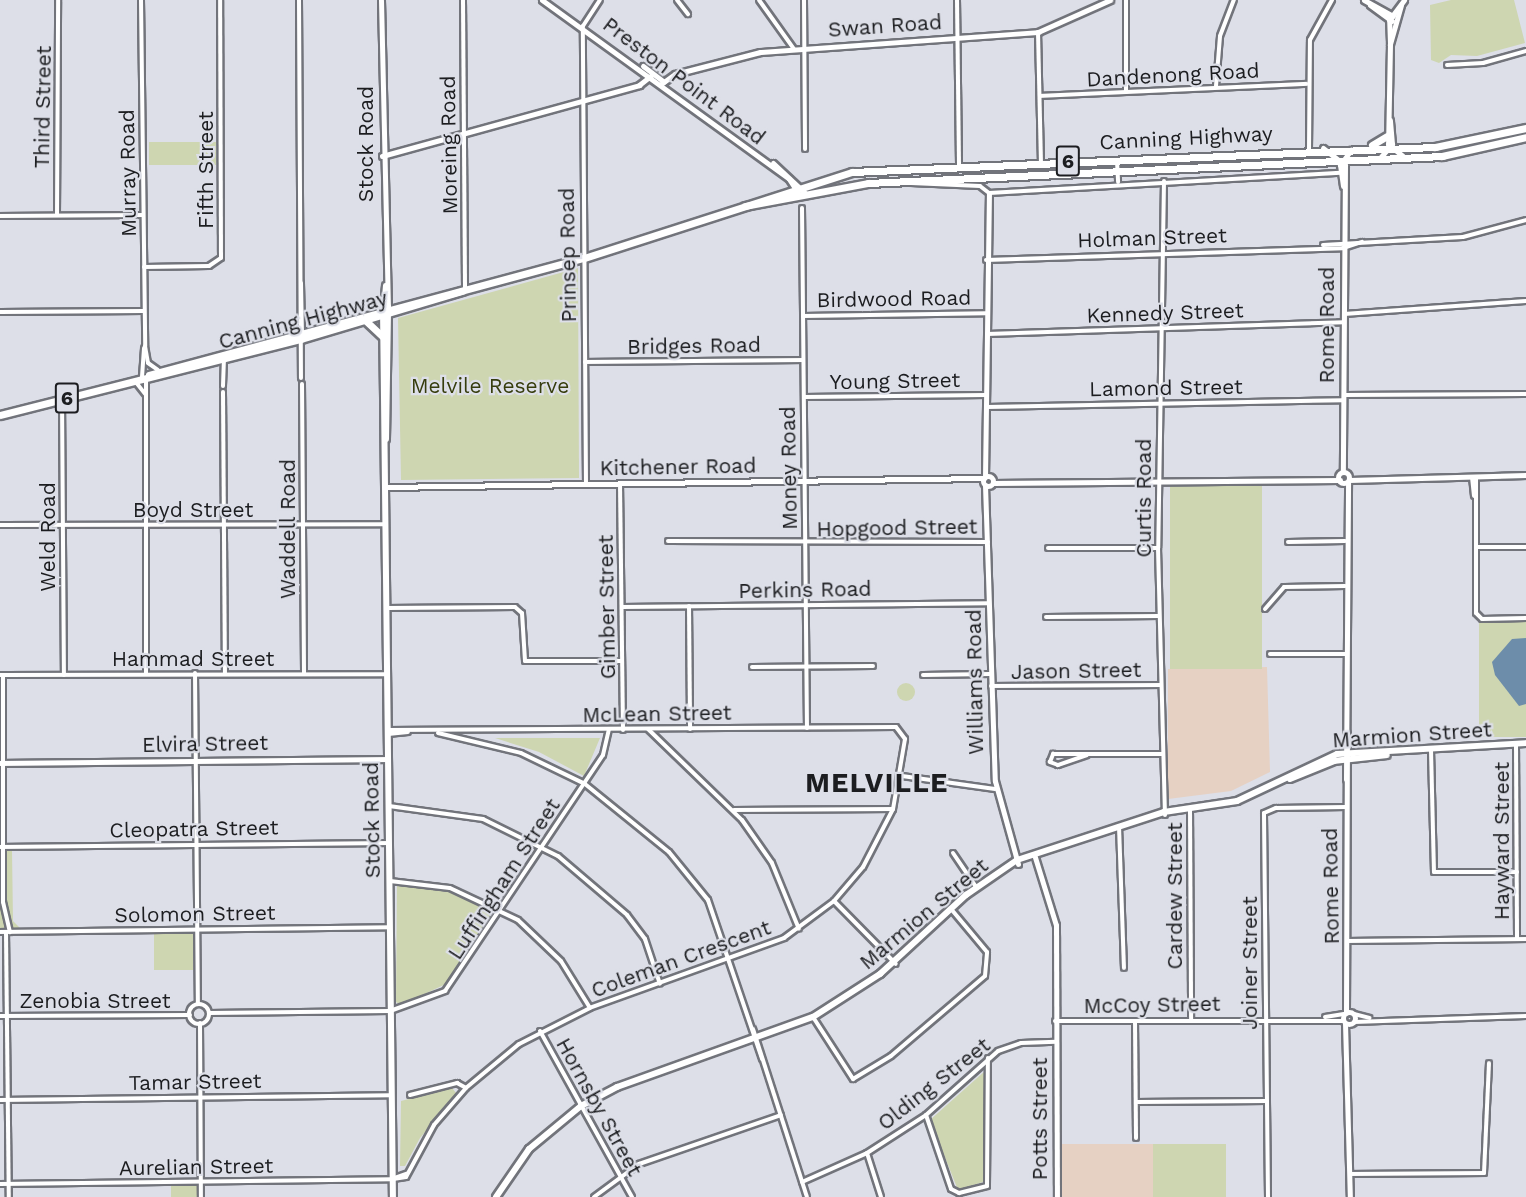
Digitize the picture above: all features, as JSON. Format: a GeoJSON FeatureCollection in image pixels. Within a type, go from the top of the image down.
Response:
{"type":"FeatureCollection","features":[{"type":"Feature","properties":{"kind":"highway","name":"Canning Highway"},"geometry":{"type":"LineString","coordinates":[[0,415],[584,258],[800,190],[841,174],[1323,148],[1451,146],[1526,128]]}},
{"type":"Feature","properties":{"kind":"highway"},"geometry":{"type":"LineString","coordinates":[[1367,147],[1388,136]]}},
{"type":"Feature","properties":{"kind":"highway","name":"Canning Highway"},"geometry":{"type":"LineString","coordinates":[[800,190],[906,182],[1451,155],[1526,137]]}},
{"type":"Feature","properties":{"kind":"highway"},"geometry":{"type":"LineString","coordinates":[[841,174],[843,186]]}},
{"type":"Feature","properties":{"kind":"highway","name":"Canning Highway"},"geometry":{"type":"LineString","coordinates":[[301,334],[366,321],[385,312]]}},
{"type":"Feature","properties":{"kind":"highway"},"geometry":{"type":"LineString","coordinates":[[366,321],[383,337]]}},
{"type":"Feature","properties":{"kind":"highway","name":"Canning Highway"},"geometry":{"type":"LineString","coordinates":[[146,376],[158,370],[220,356]]}},
{"type":"Feature","properties":{"kind":"main road","name":"Stock Road"},"geometry":{"type":"LineString","coordinates":[[385,312],[383,337],[385,442]]}},
{"type":"Feature","properties":{"kind":"main road","name":"Stock Road"},"geometry":{"type":"LineString","coordinates":[[385,312],[385,525],[393,1197]]}},
{"type":"Feature","properties":{"kind":"main road","name":"Marmion Street"},"geometry":{"type":"LineString","coordinates":[[498,1197],[532,1151],[582,1108],[636,1084],[814,1019],[895,963],[951,909],[977,888],[1018,862],[1165,813],[1239,803],[1347,755],[1526,745]]}},
{"type":"Feature","properties":{"kind":"street","name":"Third Street"},"geometry":{"type":"LineString","coordinates":[[57,215],[58,0]]}},
{"type":"Feature","properties":{"kind":"street","name":"Murray Road"},"geometry":{"type":"LineString","coordinates":[[141,0],[146,376],[146,674]]}},
{"type":"Feature","properties":{"kind":"street","name":"Fifth Street"},"geometry":{"type":"LineString","coordinates":[[144,267],[209,266],[221,258],[220,0]]}},
{"type":"Feature","properties":{"kind":"street"},"geometry":{"type":"LineString","coordinates":[[299,0],[301,378]]}},
{"type":"Feature","properties":{"kind":"street","name":"Moreing Road"},"geometry":{"type":"LineString","coordinates":[[463,0],[464,290]]}},
{"type":"Feature","properties":{"kind":"street","name":"Preston Point Road"},"geometry":{"type":"LineString","coordinates":[[542,0],[584,25]]}},
{"type":"Feature","properties":{"kind":"street","name":"Preston Point Road"},"geometry":{"type":"LineString","coordinates":[[548,0],[652,75],[800,190]]}},
{"type":"Feature","properties":{"kind":"street"},"geometry":{"type":"LineString","coordinates":[[584,25],[600,0]]}},
{"type":"Feature","properties":{"kind":"street"},"geometry":{"type":"LineString","coordinates":[[677,0],[688,14]]}},
{"type":"Feature","properties":{"kind":"street"},"geometry":{"type":"LineString","coordinates":[[759,0],[795,50]]}},
{"type":"Feature","properties":{"kind":"street"},"geometry":{"type":"LineString","coordinates":[[804,0],[805,148]]}},
{"type":"Feature","properties":{"kind":"street"},"geometry":{"type":"LineString","coordinates":[[957,0],[959,167]]}},
{"type":"Feature","properties":{"kind":"street","name":"Swan Road"},"geometry":{"type":"LineString","coordinates":[[662,83],[744,55],[1038,32],[1110,0]]}},
{"type":"Feature","properties":{"kind":"street"},"geometry":{"type":"LineString","coordinates":[[1126,0],[1126,91]]}},
{"type":"Feature","properties":{"kind":"street"},"geometry":{"type":"LineString","coordinates":[[1216,86],[1220,36],[1234,0]]}},
{"type":"Feature","properties":{"kind":"street"},"geometry":{"type":"LineString","coordinates":[[1309,149],[1307,84],[1310,40],[1332,0]]}},
{"type":"Feature","properties":{"kind":"street","name":"Stock Road"},"geometry":{"type":"LineString","coordinates":[[382,1],[385,312]]}},
{"type":"Feature","properties":{"kind":"street"},"geometry":{"type":"LineString","coordinates":[[1367,2],[1392,18]]}},
{"type":"Feature","properties":{"kind":"street"},"geometry":{"type":"LineString","coordinates":[[1377,159],[1390,147],[1392,18],[1402,2]]}},
{"type":"Feature","properties":{"kind":"street","name":"Prinsep Road"},"geometry":{"type":"LineString","coordinates":[[584,25],[581,101],[586,485]]}},
{"type":"Feature","properties":{"kind":"street"},"geometry":{"type":"LineString","coordinates":[[1038,32],[1041,163]]}},
{"type":"Feature","properties":{"kind":"street"},"geometry":{"type":"LineString","coordinates":[[1447,64],[1483,63],[1526,51]]}},
{"type":"Feature","properties":{"kind":"street"},"geometry":{"type":"LineString","coordinates":[[382,156],[581,101],[652,75]]}},
{"type":"Feature","properties":{"kind":"street","name":"Dandenong Road"},"geometry":{"type":"LineString","coordinates":[[1040,96],[1216,86],[1307,84]]}},
{"type":"Feature","properties":{"kind":"street"},"geometry":{"type":"LineString","coordinates":[[1390,120],[1388,136],[1390,147],[1409,158]]}},
{"type":"Feature","properties":{"kind":"street","name":"Rome Road"},"geometry":{"type":"LineString","coordinates":[[1343,186],[1340,173],[1343,161],[1356,147]]}},
{"type":"Feature","properties":{"kind":"street"},"geometry":{"type":"LineString","coordinates":[[1323,148],[1343,161]]}},
{"type":"Feature","properties":{"kind":"street"},"geometry":{"type":"LineString","coordinates":[[1117,158],[1118,182]]}},
{"type":"Feature","properties":{"kind":"street","name":"Rome Road"},"geometry":{"type":"LineString","coordinates":[[1343,161],[1350,1197]]}},
{"type":"Feature","properties":{"kind":"street","name":"Canning Highway"},"geometry":{"type":"LineString","coordinates":[[906,182],[928,188],[980,186],[989,193],[1118,182],[1340,173]]}},
{"type":"Feature","properties":{"kind":"street","name":"Curtis Road"},"geometry":{"type":"LineString","coordinates":[[1164,181],[1164,328],[1160,404],[1158,548],[1165,813]]}},
{"type":"Feature","properties":{"kind":"street"},"geometry":{"type":"LineString","coordinates":[[988,481],[986,260],[989,193]]}},
{"type":"Feature","properties":{"kind":"street","name":"Money Road"},"geometry":{"type":"LineString","coordinates":[[802,208],[807,728]]}},
{"type":"Feature","properties":{"kind":"street"},"geometry":{"type":"LineString","coordinates":[[0,216],[143,215]]}},
{"type":"Feature","properties":{"kind":"street","name":"Holman Street"},"geometry":{"type":"LineString","coordinates":[[986,260],[1320,246],[1463,237],[1526,220]]}},
{"type":"Feature","properties":{"kind":"street"},"geometry":{"type":"LineString","coordinates":[[1344,314],[1526,301]]}},
{"type":"Feature","properties":{"kind":"street"},"geometry":{"type":"LineString","coordinates":[[0,312],[144,311]]}},
{"type":"Feature","properties":{"kind":"street","name":"Birdwood Road"},"geometry":{"type":"LineString","coordinates":[[803,316],[986,313]]}},
{"type":"Feature","properties":{"kind":"street","name":"Kennedy Street"},"geometry":{"type":"LineString","coordinates":[[987,334],[1344,322]]}},
{"type":"Feature","properties":{"kind":"street","name":"Murray Road"},"geometry":{"type":"LineString","coordinates":[[145,346],[148,363],[158,370]]}},
{"type":"Feature","properties":{"kind":"street"},"geometry":{"type":"LineString","coordinates":[[220,356],[224,373],[225,674]]}},
{"type":"Feature","properties":{"kind":"street","name":"Bridges Road"},"geometry":{"type":"LineString","coordinates":[[585,362],[803,360]]}},
{"type":"Feature","properties":{"kind":"street"},"geometry":{"type":"LineString","coordinates":[[133,379],[145,395]]}},
{"type":"Feature","properties":{"kind":"street","name":"Waddell Road"},"geometry":{"type":"LineString","coordinates":[[302,384],[304,673]]}},
{"type":"Feature","properties":{"kind":"street","name":"Lamond Street"},"geometry":{"type":"LineString","coordinates":[[987,407],[1526,394]]}},
{"type":"Feature","properties":{"kind":"street","name":"Young Street"},"geometry":{"type":"LineString","coordinates":[[804,396],[987,395]]}},
{"type":"Feature","properties":{"kind":"street","name":"Weld Road"},"geometry":{"type":"LineString","coordinates":[[62,399],[64,675]]}},
{"type":"Feature","properties":{"kind":"street","name":"Kitchener Road"},"geometry":{"type":"LineString","coordinates":[[385,487],[1526,476]]}},
{"type":"Feature","properties":{"kind":"street"},"geometry":{"type":"LineString","coordinates":[[1474,477],[1476,613],[1482,619],[1526,618]]}},
{"type":"Feature","properties":{"kind":"street","name":"Williams Road"},"geometry":{"type":"LineString","coordinates":[[988,481],[990,686],[995,789],[1018,862]]}},
{"type":"Feature","properties":{"kind":"street","name":"Gimber Street"},"geometry":{"type":"LineString","coordinates":[[620,484],[623,730]]}},
{"type":"Feature","properties":{"kind":"street","name":"Boyd Street"},"geometry":{"type":"LineString","coordinates":[[0,525],[385,525]]}},
{"type":"Feature","properties":{"kind":"street"},"geometry":{"type":"LineString","coordinates":[[1288,542],[1345,541]]}},
{"type":"Feature","properties":{"kind":"street","name":"Hopgood Street"},"geometry":{"type":"LineString","coordinates":[[669,542],[805,544],[989,542]]}},
{"type":"Feature","properties":{"kind":"street"},"geometry":{"type":"LineString","coordinates":[[1476,547],[1526,546]]}},
{"type":"Feature","properties":{"kind":"street"},"geometry":{"type":"LineString","coordinates":[[1048,548],[1158,548]]}},
{"type":"Feature","properties":{"kind":"street"},"geometry":{"type":"LineString","coordinates":[[1265,609],[1284,587],[1345,586]]}},
{"type":"Feature","properties":{"kind":"street","name":"Perkins Road"},"geometry":{"type":"LineString","coordinates":[[622,607],[989,603]]}},
{"type":"Feature","properties":{"kind":"street"},"geometry":{"type":"LineString","coordinates":[[689,606],[690,729]]}},
{"type":"Feature","properties":{"kind":"street"},"geometry":{"type":"LineString","coordinates":[[386,608],[515,607],[522,614],[525,661],[622,661]]}},
{"type":"Feature","properties":{"kind":"street"},"geometry":{"type":"LineString","coordinates":[[1046,617],[1159,616]]}},
{"type":"Feature","properties":{"kind":"street"},"geometry":{"type":"LineString","coordinates":[[1270,654],[1346,654]]}},
{"type":"Feature","properties":{"kind":"street"},"geometry":{"type":"LineString","coordinates":[[752,667],[873,666]]}},
{"type":"Feature","properties":{"kind":"street"},"geometry":{"type":"LineString","coordinates":[[195,673],[198,1004],[190,1016],[200,1023]]}},
{"type":"Feature","properties":{"kind":"street","name":"Hammad Street"},"geometry":{"type":"LineString","coordinates":[[1,675],[387,674]]}},
{"type":"Feature","properties":{"kind":"street"},"geometry":{"type":"LineString","coordinates":[[923,675],[990,674]]}},
{"type":"Feature","properties":{"kind":"street"},"geometry":{"type":"LineString","coordinates":[[1,675],[1,847],[3,904],[8,932],[9,1197]]}},
{"type":"Feature","properties":{"kind":"street","name":"Jason Street"},"geometry":{"type":"LineString","coordinates":[[990,686],[1161,685]]}},
{"type":"Feature","properties":{"kind":"street","name":"McLean Street"},"geometry":{"type":"LineString","coordinates":[[388,732],[807,728],[903,730]]}},
{"type":"Feature","properties":{"kind":"street"},"geometry":{"type":"LineString","coordinates":[[648,729],[733,810],[768,855],[799,929]]}},
{"type":"Feature","properties":{"kind":"street","name":"Luffingham Street"},"geometry":{"type":"LineString","coordinates":[[390,1011],[445,991],[585,784],[606,750],[609,730]]}},
{"type":"Feature","properties":{"kind":"street","name":"Coleman Crescent"},"geometry":{"type":"LineString","coordinates":[[392,1179],[407,1174],[434,1125],[466,1088],[540,1031],[590,1008],[731,960],[799,929],[834,901],[863,867],[893,809],[902,776],[903,730]]}},
{"type":"Feature","properties":{"kind":"street"},"geometry":{"type":"LineString","coordinates":[[431,732],[520,753],[585,784],[649,832],[686,870],[708,900],[731,960],[807,1197]]}},
{"type":"Feature","properties":{"kind":"street","name":"Hayward Street"},"geometry":{"type":"LineString","coordinates":[[1516,745],[1518,938]]}},
{"type":"Feature","properties":{"kind":"street"},"geometry":{"type":"LineString","coordinates":[[1431,752],[1434,872],[1517,872]]}},
{"type":"Feature","properties":{"kind":"street"},"geometry":{"type":"LineString","coordinates":[[1087,755],[1058,765],[1050,762],[1053,754],[1162,754]]}},
{"type":"Feature","properties":{"kind":"street","name":"Elvira Street"},"geometry":{"type":"LineString","coordinates":[[2,765],[195,760],[388,759]]}},
{"type":"Feature","properties":{"kind":"street"},"geometry":{"type":"LineString","coordinates":[[902,776],[995,789]]}},
{"type":"Feature","properties":{"kind":"street"},"geometry":{"type":"LineString","coordinates":[[388,806],[459,813],[543,846],[627,915],[645,939],[660,984]]}},
{"type":"Feature","properties":{"kind":"street","name":"Joiner Street"},"geometry":{"type":"LineString","coordinates":[[1268,1197],[1264,813],[1276,808],[1347,807]]}},
{"type":"Feature","properties":{"kind":"street"},"geometry":{"type":"LineString","coordinates":[[733,810],[893,809]]}},
{"type":"Feature","properties":{"kind":"street","name":"Cardew Street"},"geometry":{"type":"LineString","coordinates":[[1190,810],[1191,1019]]}},
{"type":"Feature","properties":{"kind":"street"},"geometry":{"type":"LineString","coordinates":[[1120,827],[1124,968]]}},
{"type":"Feature","properties":{"kind":"street","name":"Cleopatra Street"},"geometry":{"type":"LineString","coordinates":[[1,847],[389,843]]}},
{"type":"Feature","properties":{"kind":"street"},"geometry":{"type":"LineString","coordinates":[[953,853],[977,888]]}},
{"type":"Feature","properties":{"kind":"street","name":"Potts Street"},"geometry":{"type":"LineString","coordinates":[[1035,856],[1054,913],[1057,1197]]}},
{"type":"Feature","properties":{"kind":"street"},"geometry":{"type":"LineString","coordinates":[[389,881],[450,888],[502,909],[549,946],[590,1008]]}},
{"type":"Feature","properties":{"kind":"street"},"geometry":{"type":"LineString","coordinates":[[834,901],[895,963]]}},
{"type":"Feature","properties":{"kind":"street"},"geometry":{"type":"LineString","coordinates":[[814,1019],[853,1079],[891,1056],[985,976],[987,952],[951,909]]}},
{"type":"Feature","properties":{"kind":"street","name":"Solomon Street"},"geometry":{"type":"LineString","coordinates":[[0,932],[390,927]]}},
{"type":"Feature","properties":{"kind":"street"},"geometry":{"type":"LineString","coordinates":[[1348,941],[1526,939]]}},
{"type":"Feature","properties":{"kind":"street"},"geometry":{"type":"LineString","coordinates":[[198,1004],[209,1014],[390,1011]]}},
{"type":"Feature","properties":{"kind":"street"},"geometry":{"type":"LineString","coordinates":[[201,1197],[200,1023],[209,1014]]}},
{"type":"Feature","properties":{"kind":"street","name":"Zenobia Street"},"geometry":{"type":"LineString","coordinates":[[0,1016],[190,1016]]}},
{"type":"Feature","properties":{"kind":"street","name":"McCoy Street"},"geometry":{"type":"LineString","coordinates":[[1056,1021],[1526,1016]]}},
{"type":"Feature","properties":{"kind":"street"},"geometry":{"type":"LineString","coordinates":[[1136,1021],[1136,1138]]}},
{"type":"Feature","properties":{"kind":"street","name":"Hornsby Street"},"geometry":{"type":"LineString","coordinates":[[540,1031],[632,1197]]}},
{"type":"Feature","properties":{"kind":"street","name":"Olding Street"},"geometry":{"type":"LineString","coordinates":[[802,1182],[867,1154],[926,1115],[988,1058],[1020,1043],[1056,1042]]}},
{"type":"Feature","properties":{"kind":"street"},"geometry":{"type":"LineString","coordinates":[[926,1115],[951,1189],[959,1193],[987,1186],[988,1058]]}},
{"type":"Feature","properties":{"kind":"street"},"geometry":{"type":"LineString","coordinates":[[1350,1174],[1484,1173],[1490,1064]]}},
{"type":"Feature","properties":{"kind":"street"},"geometry":{"type":"LineString","coordinates":[[410,1095],[457,1083],[466,1088]]}},
{"type":"Feature","properties":{"kind":"street","name":"Tamar Street"},"geometry":{"type":"LineString","coordinates":[[0,1100],[391,1095]]}},
{"type":"Feature","properties":{"kind":"street"},"geometry":{"type":"LineString","coordinates":[[1136,1102],[1267,1101]]}},
{"type":"Feature","properties":{"kind":"street"},"geometry":{"type":"LineString","coordinates":[[594,1197],[620,1174],[781,1115]]}},
{"type":"Feature","properties":{"kind":"street"},"geometry":{"type":"LineString","coordinates":[[867,1154],[880,1197]]}},
{"type":"Feature","properties":{"kind":"street","name":"Aurelian Street"},"geometry":{"type":"LineString","coordinates":[[0,1184],[392,1179]]}},
{"type":"Feature","properties":{"kind":"shaded area"},"geometry":{"type":"Polygon","coordinates":[[[1267,667],[1270,772],[1231,791],[1168,799],[1168,669],[1267,667]]]}},
{"type":"Feature","properties":{"kind":"shaded area"},"geometry":{"type":"Polygon","coordinates":[[[1061,1144],[1226,1144],[1226,1197],[1061,1197],[1061,1144]]]}},
{"type":"Feature","properties":{"kind":"green space"},"geometry":{"type":"Polygon","coordinates":[[[1451,0],[1514,0],[1525,43],[1477,56],[1451,55],[1439,63],[1431,60],[1430,5],[1451,0]]]}},
{"type":"Feature","properties":{"kind":"green space"},"geometry":{"type":"Polygon","coordinates":[[[149,142],[216,142],[216,165],[149,165],[149,142]]]}},
{"type":"Feature","properties":{"kind":"green space","name":"Melvile Reserve"},"geometry":{"type":"Polygon","coordinates":[[[578,268],[579,478],[401,480],[398,318],[578,268]]]}},
{"type":"Feature","properties":{"kind":"green space"},"geometry":{"type":"Polygon","coordinates":[[[1170,485],[1262,485],[1262,669],[1170,669],[1170,485]]]}},
{"type":"Feature","properties":{"kind":"green space"},"geometry":{"type":"Polygon","coordinates":[[[1479,620],[1526,620],[1526,737],[1479,737],[1479,620]]]}},
{"type":"Feature","properties":{"kind":"green space"},"geometry":{"type":"Polygon","coordinates":[[[906,683],[912,686],[915,692],[912,698],[906,701],[900,698],[897,692],[900,686],[906,683]]]}},
{"type":"Feature","properties":{"kind":"green space"},"geometry":{"type":"Polygon","coordinates":[[[495,738],[600,738],[584,776],[539,752],[495,738]]]}},
{"type":"Feature","properties":{"kind":"green space"},"geometry":{"type":"Polygon","coordinates":[[[0,850],[12,850],[13,921],[20,928],[0,928],[0,850]]]}},
{"type":"Feature","properties":{"kind":"green space"},"geometry":{"type":"Polygon","coordinates":[[[397,884],[461,894],[495,913],[448,983],[401,1005],[396,1002],[397,884]]]}},
{"type":"Feature","properties":{"kind":"green space"},"geometry":{"type":"Polygon","coordinates":[[[154,931],[193,931],[193,970],[154,970],[154,931]]]}},
{"type":"Feature","properties":{"kind":"green space"},"geometry":{"type":"Polygon","coordinates":[[[985,1071],[986,1181],[958,1190],[930,1120],[985,1071]]]}},
{"type":"Feature","properties":{"kind":"green space"},"geometry":{"type":"Polygon","coordinates":[[[452,1088],[457,1094],[420,1138],[405,1166],[400,1166],[401,1101],[452,1088]]]}},
{"type":"Feature","properties":{"kind":"green space"},"geometry":{"type":"Polygon","coordinates":[[[1153,1144],[1226,1144],[1226,1197],[1153,1197],[1153,1144]]]}},
{"type":"Feature","properties":{"kind":"green space"},"geometry":{"type":"Polygon","coordinates":[[[171,1182],[200,1182],[200,1197],[171,1197],[171,1182]]]}},
{"type":"Feature","properties":{"kind":"water"},"geometry":{"type":"Polygon","coordinates":[[[1526,638],[1526,704],[1519,706],[1495,675],[1492,662],[1512,639],[1526,638]]]}},
{"type":"Feature","properties":{"kind":"district","name":"MELVILLE"},"geometry":{"type":"Point","coordinates":[877,784]}}]}
